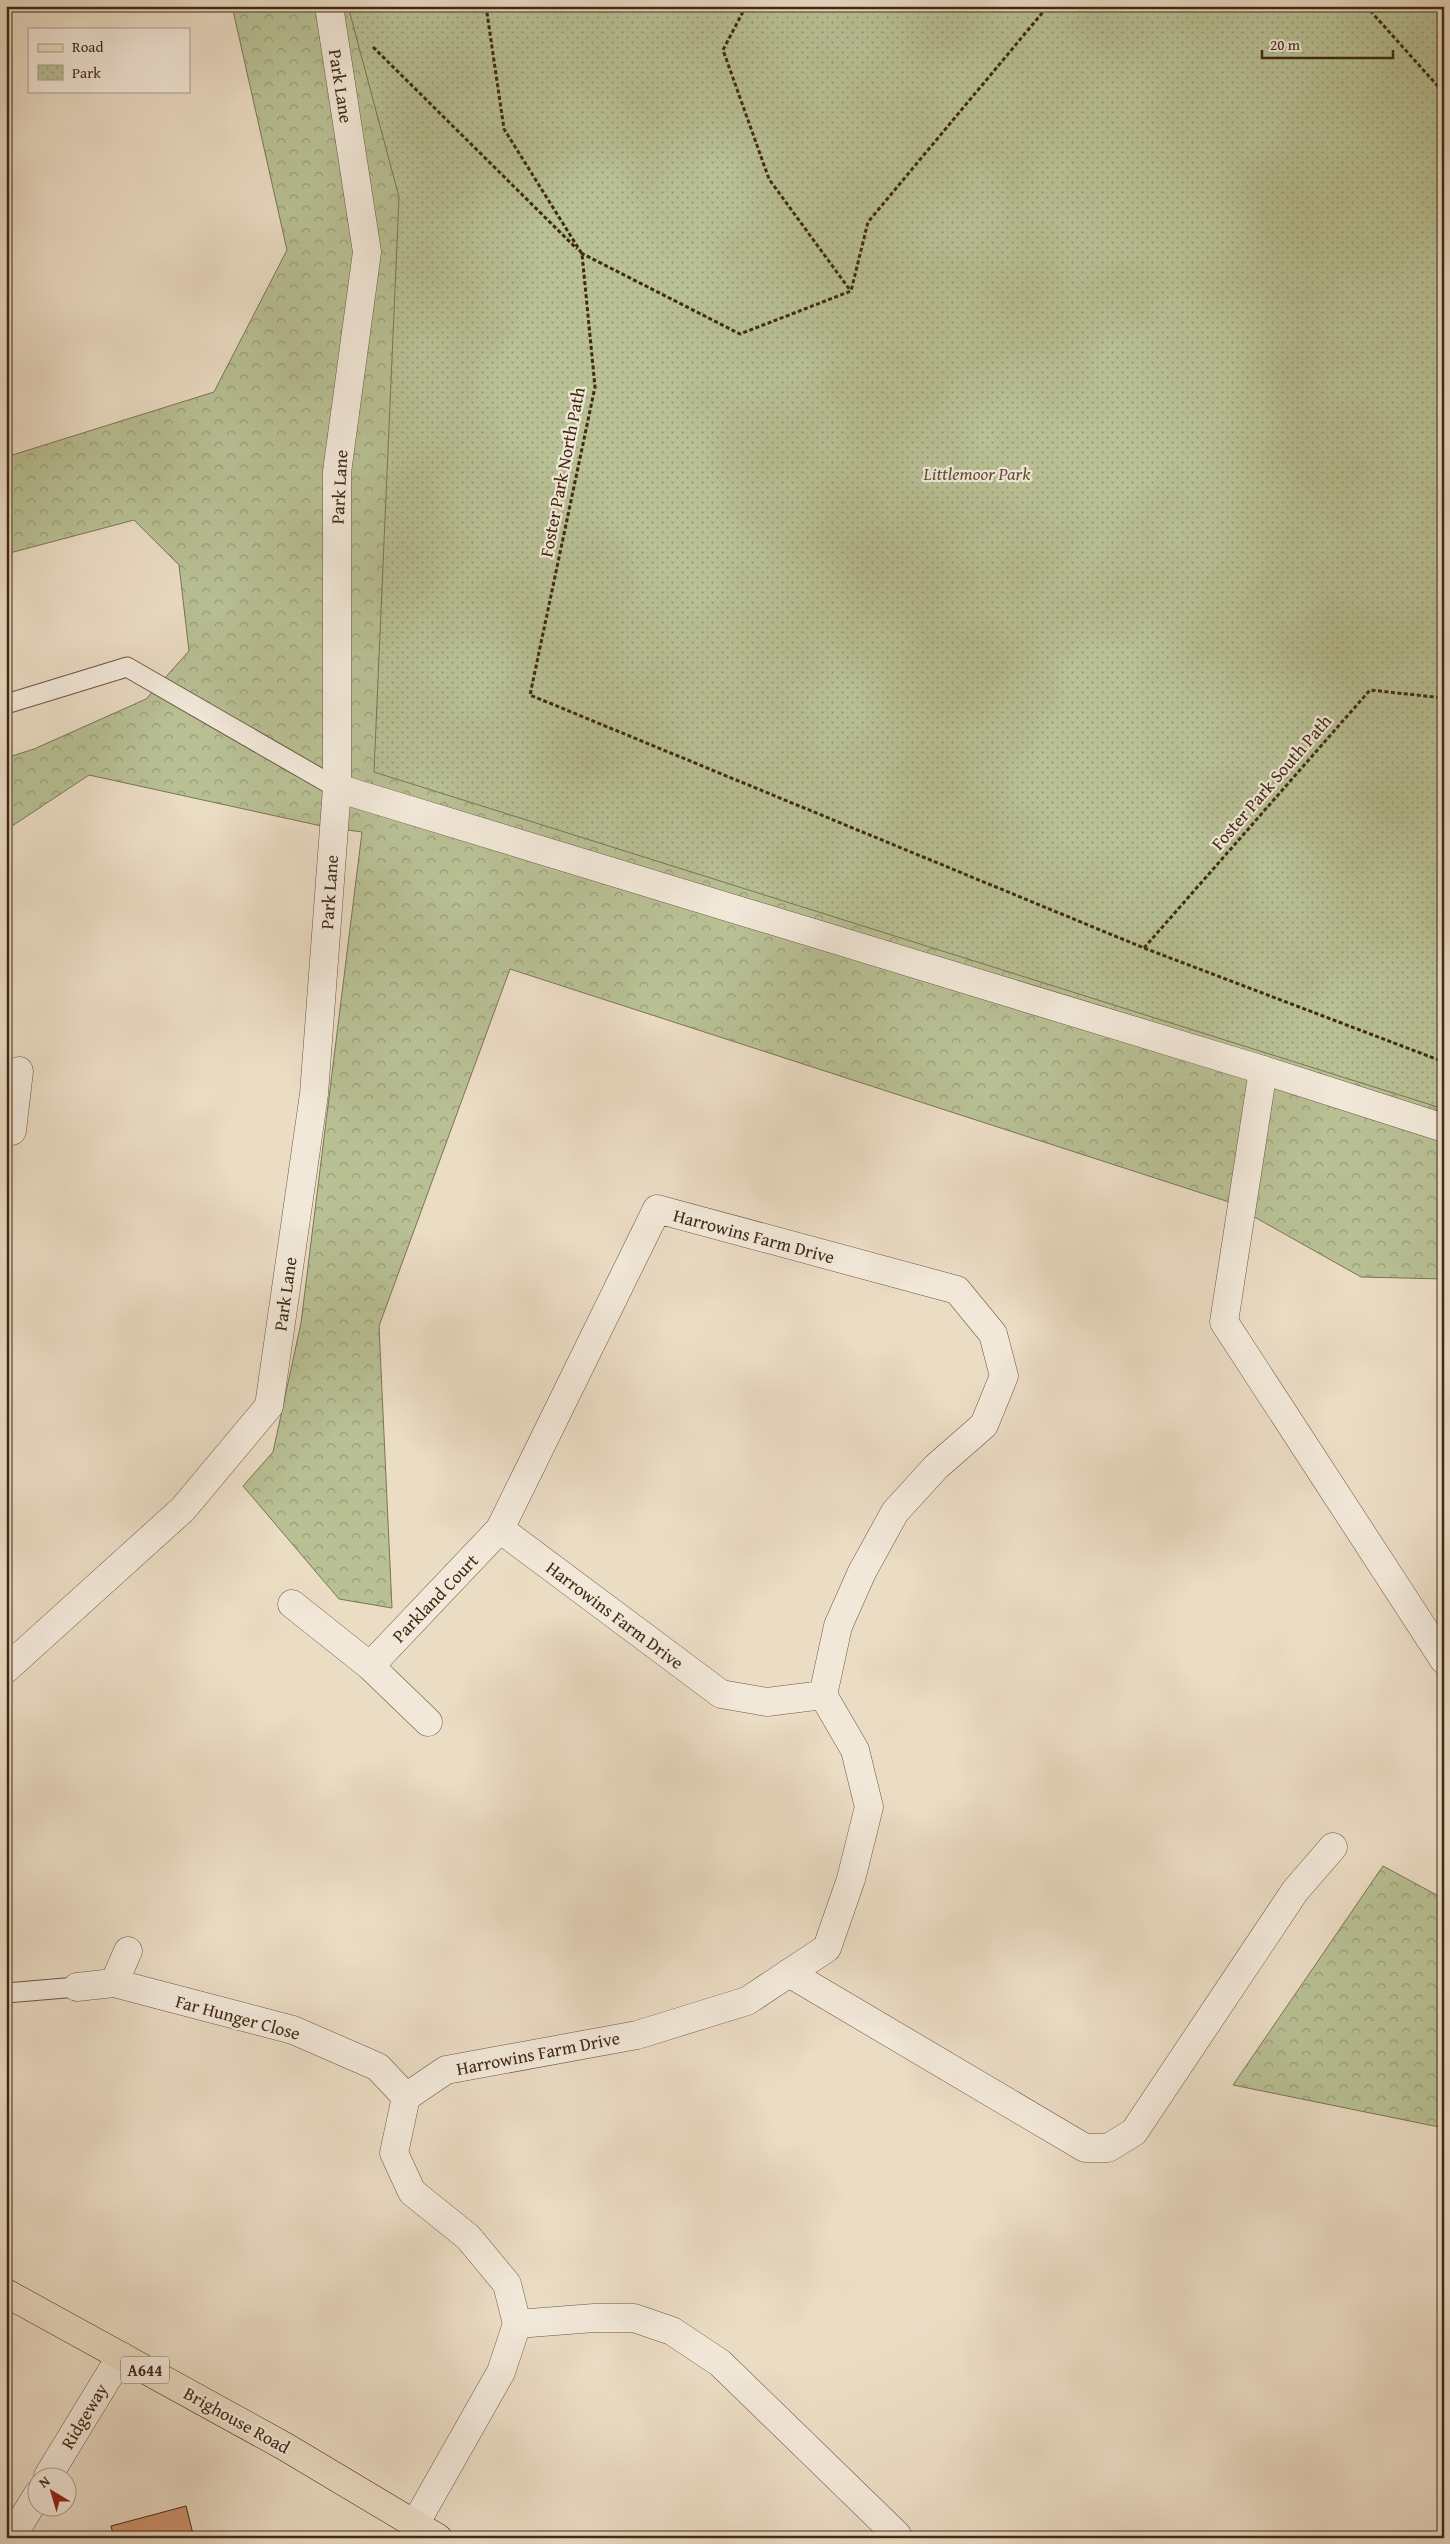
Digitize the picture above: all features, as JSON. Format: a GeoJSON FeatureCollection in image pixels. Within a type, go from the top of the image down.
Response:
{"type":"FeatureCollection","features":[{"type":"Feature","properties":{"kind":"main road","name":"Brighouse Road"},"geometry":{"type":"LineString","coordinates":[[6,2294],[284,2446],[438,2538]]}},
{"type":"Feature","properties":{"kind":"street","name":"Park Lane"},"geometry":{"type":"LineString","coordinates":[[6,1669],[183,1509],[269,1406],[314,1094],[337,788],[337,472],[367,252],[329,6]]}},
{"type":"Feature","properties":{"kind":"street"},"geometry":{"type":"LineString","coordinates":[[337,788],[1263,1070],[1444,1128]]}},
{"type":"Feature","properties":{"kind":"street"},"geometry":{"type":"LineString","coordinates":[[1263,1070],[1224,1322],[1444,1660]]}},
{"type":"Feature","properties":{"kind":"street"},"geometry":{"type":"LineString","coordinates":[[6,1132],[12,1131],[19,1071]]}},
{"type":"Feature","properties":{"kind":"street","name":"Harrowins Farm Drive"},"geometry":{"type":"LineString","coordinates":[[406,2097],[446,2070],[637,2035],[747,2001],[826,1948],[851,1880],[869,1807],[855,1750],[823,1695],[838,1626],[862,1572],[895,1512],[936,1467],[984,1425],[1004,1376],[993,1334],[957,1290],[657,1209],[500,1529],[721,1694],[767,1702],[823,1695]]}},
{"type":"Feature","properties":{"kind":"street","name":"Parkland Court"},"geometry":{"type":"LineString","coordinates":[[370,1666],[500,1529]]}},
{"type":"Feature","properties":{"kind":"street"},"geometry":{"type":"LineString","coordinates":[[292,1604],[370,1666],[428,1722]]}},
{"type":"Feature","properties":{"kind":"street"},"geometry":{"type":"LineString","coordinates":[[789,1974],[1085,2148],[1108,2148],[1134,2132],[1295,1892],[1333,1847]]}},
{"type":"Feature","properties":{"kind":"street"},"geometry":{"type":"LineString","coordinates":[[114,1983],[128,1951]]}},
{"type":"Feature","properties":{"kind":"street","name":"Far Hunger Close"},"geometry":{"type":"LineString","coordinates":[[77,1987],[114,1983],[292,2030],[378,2067],[406,2097]]}},
{"type":"Feature","properties":{"kind":"street"},"geometry":{"type":"LineString","coordinates":[[406,2097],[394,2153],[412,2192],[468,2237],[507,2284],[517,2324],[501,2372],[415,2524]]}},
{"type":"Feature","properties":{"kind":"street"},"geometry":{"type":"LineString","coordinates":[[517,2324],[594,2318],[634,2318],[672,2331],[720,2363],[897,2535]]}},
{"type":"Feature","properties":{"kind":"street","name":"Ridgeway"},"geometry":{"type":"LineString","coordinates":[[54,2466],[121,2356]]}},
{"type":"Feature","properties":{"kind":"street"},"geometry":{"type":"LineString","coordinates":[[11,2538],[28,2510]]}},
{"type":"Feature","properties":{"kind":"lane"},"geometry":{"type":"LineString","coordinates":[[6,704],[127,667],[337,788]]}},
{"type":"Feature","properties":{"kind":"lane"},"geometry":{"type":"LineString","coordinates":[[6,1993],[77,1987]]}},
{"type":"Feature","properties":{"kind":"path","name":"Foster Park North Path"},"geometry":{"type":"LineString","coordinates":[[486,6],[504,129],[582,254],[595,387],[530,695],[1144,948]]}},
{"type":"Feature","properties":{"kind":"path"},"geometry":{"type":"LineString","coordinates":[[746,6],[723,50],[769,179],[851,291]]}},
{"type":"Feature","properties":{"kind":"path"},"geometry":{"type":"LineString","coordinates":[[851,291],[868,222],[1048,6]]}},
{"type":"Feature","properties":{"kind":"path"},"geometry":{"type":"LineString","coordinates":[[1366,6],[1444,93]]}},
{"type":"Feature","properties":{"kind":"path"},"geometry":{"type":"LineString","coordinates":[[367,41],[582,254],[740,334],[851,291]]}},
{"type":"Feature","properties":{"kind":"path","name":"Foster Park South Path"},"geometry":{"type":"LineString","coordinates":[[1144,948],[1370,690],[1444,698]]}},
{"type":"Feature","properties":{"kind":"path"},"geometry":{"type":"LineString","coordinates":[[1144,948],[1444,1062]]}},
{"type":"Feature","properties":{"kind":"green space","name":"Littlemoor Park"},"geometry":{"type":"Polygon","coordinates":[[[232,6],[1176,6],[1444,897],[1444,1279],[1361,1277],[1226,1201],[510,969],[379,1326],[392,1608],[339,1599],[243,1486],[273,1452],[301,1323],[362,832],[326,827],[89,775],[6,830],[6,758],[34,749],[146,699],[189,651],[179,565],[134,520],[6,554],[6,457],[214,392],[287,250],[232,6]]]}},
{"type":"Feature","properties":{"kind":"green space","name":"Littlemoor Park"},"geometry":{"type":"Polygon","coordinates":[[[348,6],[1444,6],[1444,1109],[374,772],[399,197],[348,6]]]}},
{"type":"Feature","properties":{"kind":"green space"},"geometry":{"type":"Polygon","coordinates":[[[1383,1866],[1444,1899],[1444,2128],[1233,2085],[1383,1866]]]}},
{"type":"Feature","properties":{"kind":"building"},"geometry":{"type":"Polygon","coordinates":[[[186,2506],[194,2538],[114,2538],[111,2526],[186,2506]]]}}]}
